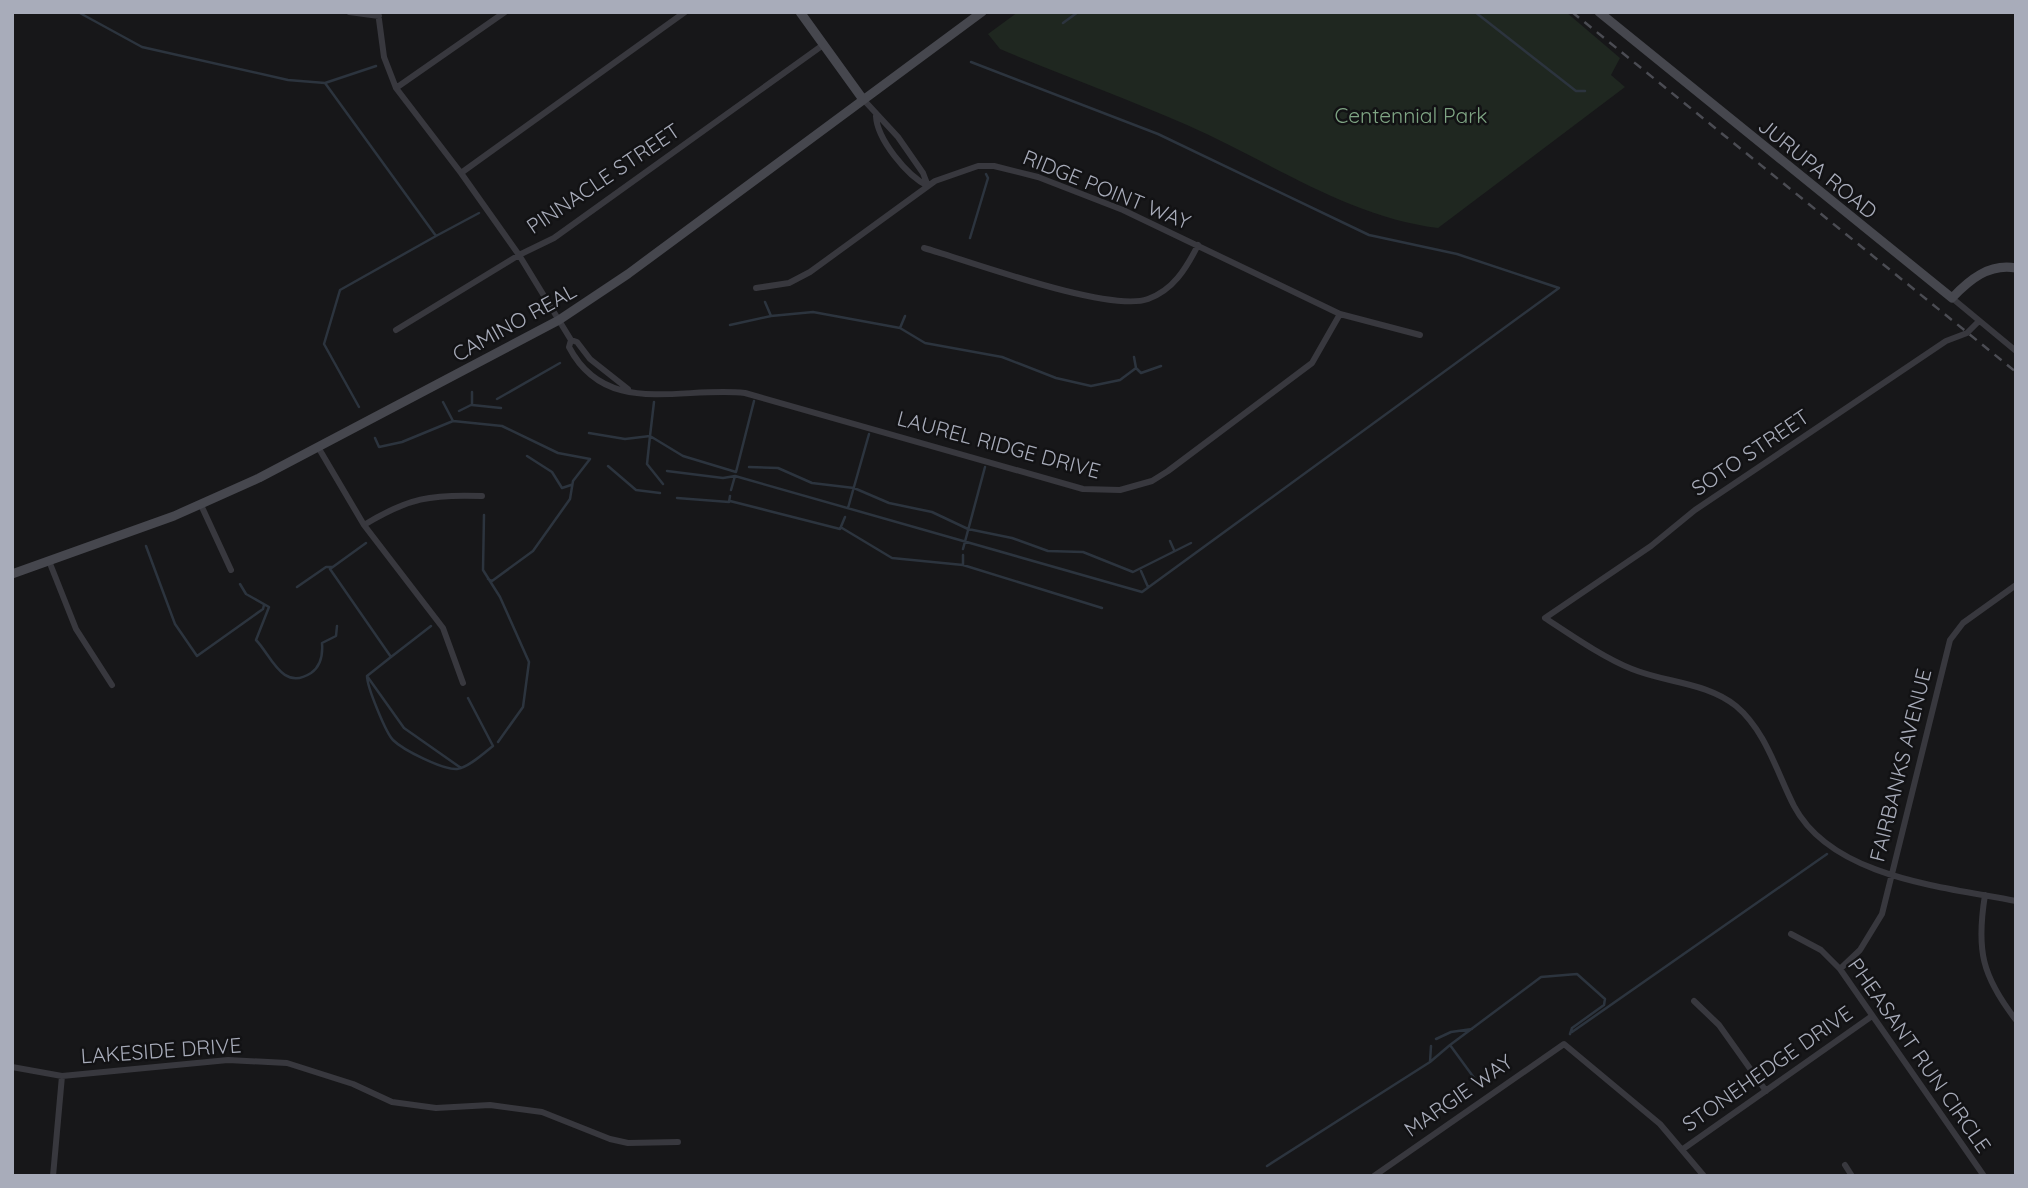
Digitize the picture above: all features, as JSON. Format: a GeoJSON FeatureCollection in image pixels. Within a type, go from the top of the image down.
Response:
{"type":"FeatureCollection","features":[{"type":"Feature","properties":{"kind":"main road"},"geometry":{"type":"LineString","coordinates":[[800,12],[862,98]]}},
{"type":"Feature","properties":{"kind":"main road","name":"CAMINO REAL"},"geometry":{"type":"LineString","coordinates":[[12,574],[201,505],[318,447],[559,320],[628,274],[862,98],[982,12]]}},
{"type":"Feature","properties":{"kind":"main road","name":"JURUPA ROAD"},"geometry":{"type":"LineString","coordinates":[[1599,12],[1952,298]]}},
{"type":"Feature","properties":{"kind":"main road"},"geometry":{"type":"LineString","coordinates":[[1952,298],[1973,278],[1987,271],[2016,268]]}},
{"type":"Feature","properties":{"kind":"street"},"geometry":{"type":"LineString","coordinates":[[349,12],[379,14]]}},
{"type":"Feature","properties":{"kind":"street"},"geometry":{"type":"LineString","coordinates":[[396,88],[505,12]]}},
{"type":"Feature","properties":{"kind":"street"},"geometry":{"type":"LineString","coordinates":[[461,173],[685,12]]}},
{"type":"Feature","properties":{"kind":"street","name":"LAUREL RIDGE DRIVE"},"geometry":{"type":"LineString","coordinates":[[379,14],[384,57],[396,88],[519,255],[571,340],[571,351],[586,371],[598,382],[619,391],[628,389]]}},
{"type":"Feature","properties":{"kind":"street","name":"PINNACLE STREET"},"geometry":{"type":"LineString","coordinates":[[396,330],[519,255],[554,238],[823,45]]}},
{"type":"Feature","properties":{"kind":"street"},"geometry":{"type":"LineString","coordinates":[[862,98],[898,137],[923,173],[928,186]]}},
{"type":"Feature","properties":{"kind":"street"},"geometry":{"type":"LineString","coordinates":[[876,116],[877,127],[915,180],[928,186]]}},
{"type":"Feature","properties":{"kind":"street"},"geometry":{"type":"LineString","coordinates":[[888,143],[898,137]]}},
{"type":"Feature","properties":{"kind":"street","name":"RIDGE POINT WAY"},"geometry":{"type":"LineString","coordinates":[[756,288],[789,283],[810,272],[928,186],[978,166],[1010,167],[1124,210],[1340,314],[1420,335]]}},
{"type":"Feature","properties":{"kind":"street"},"geometry":{"type":"LineString","coordinates":[[924,248],[1097,300],[1127,303],[1148,299],[1168,288],[1183,272],[1198,245]]}},
{"type":"Feature","properties":{"kind":"street","name":"JURUPA ROAD"},"geometry":{"type":"LineString","coordinates":[[1952,298],[2016,351]]}},
{"type":"Feature","properties":{"kind":"street","name":"LAUREL RIDGE DRIVE"},"geometry":{"type":"LineString","coordinates":[[571,340],[577,342],[604,370],[628,389],[652,395],[718,391],[745,393],[1083,489],[1120,490],[1152,481],[1168,471],[1298,375],[1322,350],[1340,314]]}},
{"type":"Feature","properties":{"kind":"street","name":"SOTO STREET"},"geometry":{"type":"LineString","coordinates":[[1891,877],[1881,875],[1812,832],[1795,807],[1760,735],[1736,706],[1716,693],[1628,667],[1545,618],[1651,546],[1695,510],[1946,341],[1967,333],[1979,321]]}},
{"type":"Feature","properties":{"kind":"street"},"geometry":{"type":"LineString","coordinates":[[598,382],[604,370]]}},
{"type":"Feature","properties":{"kind":"street"},"geometry":{"type":"LineString","coordinates":[[318,447],[364,525],[443,628],[463,683]]}},
{"type":"Feature","properties":{"kind":"street"},"geometry":{"type":"LineString","coordinates":[[364,525],[393,508],[425,496],[482,496]]}},
{"type":"Feature","properties":{"kind":"street"},"geometry":{"type":"LineString","coordinates":[[201,505],[231,570]]}},
{"type":"Feature","properties":{"kind":"street"},"geometry":{"type":"LineString","coordinates":[[50,561],[76,629],[112,685]]}},
{"type":"Feature","properties":{"kind":"street","name":"FAIRBANKS AVENUE"},"geometry":{"type":"LineString","coordinates":[[1840,969],[1860,950],[1877,927],[1950,639],[1963,623],[2016,585]]}},
{"type":"Feature","properties":{"kind":"street"},"geometry":{"type":"LineString","coordinates":[[1891,877],[2016,901]]}},
{"type":"Feature","properties":{"kind":"street"},"geometry":{"type":"LineString","coordinates":[[1985,895],[1979,937],[1982,957],[1995,993],[2016,1020]]}},
{"type":"Feature","properties":{"kind":"street","name":"PHEASANT RUN CIRCLE"},"geometry":{"type":"LineString","coordinates":[[1791,934],[1821,950],[1840,969],[1984,1176]]}},
{"type":"Feature","properties":{"kind":"street"},"geometry":{"type":"LineString","coordinates":[[1694,1001],[1718,1025],[1766,1091]]}},
{"type":"Feature","properties":{"kind":"street","name":"STONEHEDGE DRIVE"},"geometry":{"type":"LineString","coordinates":[[1683,1149],[1872,1016]]}},
{"type":"Feature","properties":{"kind":"street","name":"MARGIE WAY"},"geometry":{"type":"LineString","coordinates":[[1374,1176],[1563,1044],[1660,1124],[1683,1149]]}},
{"type":"Feature","properties":{"kind":"street","name":"LAKESIDE DRIVE"},"geometry":{"type":"LineString","coordinates":[[12,1067],[62,1076],[228,1060],[288,1063],[353,1084],[392,1102],[436,1108],[490,1105],[542,1112],[610,1139],[628,1143],[678,1142]]}},
{"type":"Feature","properties":{"kind":"street"},"geometry":{"type":"LineString","coordinates":[[53,1176],[62,1076]]}},
{"type":"Feature","properties":{"kind":"street"},"geometry":{"type":"LineString","coordinates":[[1683,1149],[1704,1176]]}},
{"type":"Feature","properties":{"kind":"street"},"geometry":{"type":"LineString","coordinates":[[1845,1166],[1852,1176]]}},
{"type":"Feature","properties":{"kind":"green space","name":"Centennial Park"},"geometry":{"type":"Polygon","coordinates":[[[1018,12],[1566,12],[1620,58],[1611,75],[1625,87],[1438,228],[1405,222],[1341,200],[1187,125],[1000,49],[988,34],[1018,12]]]}},
{"type":"Feature","properties":{"kind":"waterway"},"geometry":{"type":"LineString","coordinates":[[78,12],[142,47],[288,80],[325,83],[376,66]]}},
{"type":"Feature","properties":{"kind":"waterway"},"geometry":{"type":"LineString","coordinates":[[1063,23],[1078,12]]}},
{"type":"Feature","properties":{"kind":"waterway"},"geometry":{"type":"LineString","coordinates":[[1475,12],[1576,91],[1585,91]]}},
{"type":"Feature","properties":{"kind":"waterway"},"geometry":{"type":"LineString","coordinates":[[731,490],[735,476],[1142,592],[1559,288],[1457,254],[1369,235],[1158,134],[971,62]]}},
{"type":"Feature","properties":{"kind":"waterway"},"geometry":{"type":"LineString","coordinates":[[325,83],[436,236],[479,213]]}},
{"type":"Feature","properties":{"kind":"waterway"},"geometry":{"type":"LineString","coordinates":[[970,238],[988,178],[986,174]]}},
{"type":"Feature","properties":{"kind":"waterway"},"geometry":{"type":"LineString","coordinates":[[359,407],[324,344],[340,290],[436,236]]}},
{"type":"Feature","properties":{"kind":"waterway"},"geometry":{"type":"LineString","coordinates":[[730,325],[771,316],[765,302]]}},
{"type":"Feature","properties":{"kind":"waterway"},"geometry":{"type":"LineString","coordinates":[[771,316],[813,312],[900,328],[925,343],[1002,357],[1056,378],[1091,386],[1120,380],[1136,368],[1141,373],[1161,366]]}},
{"type":"Feature","properties":{"kind":"waterway"},"geometry":{"type":"LineString","coordinates":[[900,328],[905,316]]}},
{"type":"Feature","properties":{"kind":"waterway"},"geometry":{"type":"LineString","coordinates":[[1134,357],[1136,368]]}},
{"type":"Feature","properties":{"kind":"waterway"},"geometry":{"type":"LineString","coordinates":[[497,399],[560,363]]}},
{"type":"Feature","properties":{"kind":"waterway"},"geometry":{"type":"LineString","coordinates":[[472,392],[472,405],[501,408]]}},
{"type":"Feature","properties":{"kind":"waterway"},"geometry":{"type":"LineString","coordinates":[[663,484],[647,464],[650,436],[683,456],[736,472],[754,401]]}},
{"type":"Feature","properties":{"kind":"waterway"},"geometry":{"type":"LineString","coordinates":[[443,402],[453,421]]}},
{"type":"Feature","properties":{"kind":"waterway"},"geometry":{"type":"LineString","coordinates":[[589,433],[625,439],[650,436],[654,402]]}},
{"type":"Feature","properties":{"kind":"waterway"},"geometry":{"type":"LineString","coordinates":[[459,411],[471,405]]}},
{"type":"Feature","properties":{"kind":"waterway"},"geometry":{"type":"LineString","coordinates":[[375,438],[379,447],[402,442],[453,421],[502,426],[558,453],[590,459],[573,481],[570,499],[533,551],[492,581],[488,579]]}},
{"type":"Feature","properties":{"kind":"waterway"},"geometry":{"type":"LineString","coordinates":[[848,508],[869,434]]}},
{"type":"Feature","properties":{"kind":"waterway"},"geometry":{"type":"LineString","coordinates":[[527,456],[552,472],[562,488],[571,485]]}},
{"type":"Feature","properties":{"kind":"waterway"},"geometry":{"type":"LineString","coordinates":[[608,466],[636,490],[660,493]]}},
{"type":"Feature","properties":{"kind":"waterway"},"geometry":{"type":"LineString","coordinates":[[749,467],[778,468],[812,483],[854,488],[889,503],[932,512],[968,529],[1012,538],[1048,551],[1083,552],[1133,572],[1191,543]]}},
{"type":"Feature","properties":{"kind":"waterway"},"geometry":{"type":"LineString","coordinates":[[963,549],[985,467]]}},
{"type":"Feature","properties":{"kind":"waterway"},"geometry":{"type":"LineString","coordinates":[[667,471],[723,478],[735,476]]}},
{"type":"Feature","properties":{"kind":"waterway"},"geometry":{"type":"LineString","coordinates":[[677,498],[729,502],[730,496]]}},
{"type":"Feature","properties":{"kind":"waterway"},"geometry":{"type":"LineString","coordinates":[[730,501],[840,529],[845,517]]}},
{"type":"Feature","properties":{"kind":"waterway"},"geometry":{"type":"LineString","coordinates":[[484,515],[483,570],[500,597],[529,662],[523,707],[498,742]]}},
{"type":"Feature","properties":{"kind":"waterway"},"geometry":{"type":"LineString","coordinates":[[842,528],[892,558],[963,565],[1102,608]]}},
{"type":"Feature","properties":{"kind":"waterway"},"geometry":{"type":"LineString","coordinates":[[1170,541],[1174,550]]}},
{"type":"Feature","properties":{"kind":"waterway"},"geometry":{"type":"LineString","coordinates":[[366,543],[330,569],[391,657],[367,676],[404,728],[461,768]]}},
{"type":"Feature","properties":{"kind":"waterway"},"geometry":{"type":"LineString","coordinates":[[146,546],[175,624],[197,656],[263,609],[264,605]]}},
{"type":"Feature","properties":{"kind":"waterway"},"geometry":{"type":"LineString","coordinates":[[963,555],[963,565]]}},
{"type":"Feature","properties":{"kind":"waterway"},"geometry":{"type":"LineString","coordinates":[[297,587],[326,567],[332,567]]}},
{"type":"Feature","properties":{"kind":"waterway"},"geometry":{"type":"LineString","coordinates":[[1141,571],[1148,587]]}},
{"type":"Feature","properties":{"kind":"waterway"},"geometry":{"type":"LineString","coordinates":[[240,584],[246,594],[269,607],[256,640],[285,675],[301,678],[311,673],[321,660],[322,643],[336,636],[337,626]]}},
{"type":"Feature","properties":{"kind":"waterway"},"geometry":{"type":"LineString","coordinates":[[391,657],[431,626]]}},
{"type":"Feature","properties":{"kind":"waterway"},"geometry":{"type":"LineString","coordinates":[[367,676],[377,709],[393,740],[424,759],[451,768],[466,766],[493,746],[468,698]]}},
{"type":"Feature","properties":{"kind":"waterway"},"geometry":{"type":"LineString","coordinates":[[1572,1032],[1827,854]]}},
{"type":"Feature","properties":{"kind":"waterway"},"geometry":{"type":"LineString","coordinates":[[1480,1086],[1450,1045],[1541,977],[1577,974],[1605,999],[1604,1005],[1572,1028],[1570,1034]]}},
{"type":"Feature","properties":{"kind":"waterway"},"geometry":{"type":"LineString","coordinates":[[1436,1039],[1451,1032],[1472,1029]]}},
{"type":"Feature","properties":{"kind":"waterway"},"geometry":{"type":"LineString","coordinates":[[1267,1166],[1430,1062],[1450,1045]]}},
{"type":"Feature","properties":{"kind":"waterway"},"geometry":{"type":"LineString","coordinates":[[1430,1062],[1431,1046]]}},
{"type":"Feature","properties":{"kind":"railway"},"geometry":{"type":"LineString","coordinates":[[1572,12],[2016,372]]}}]}
